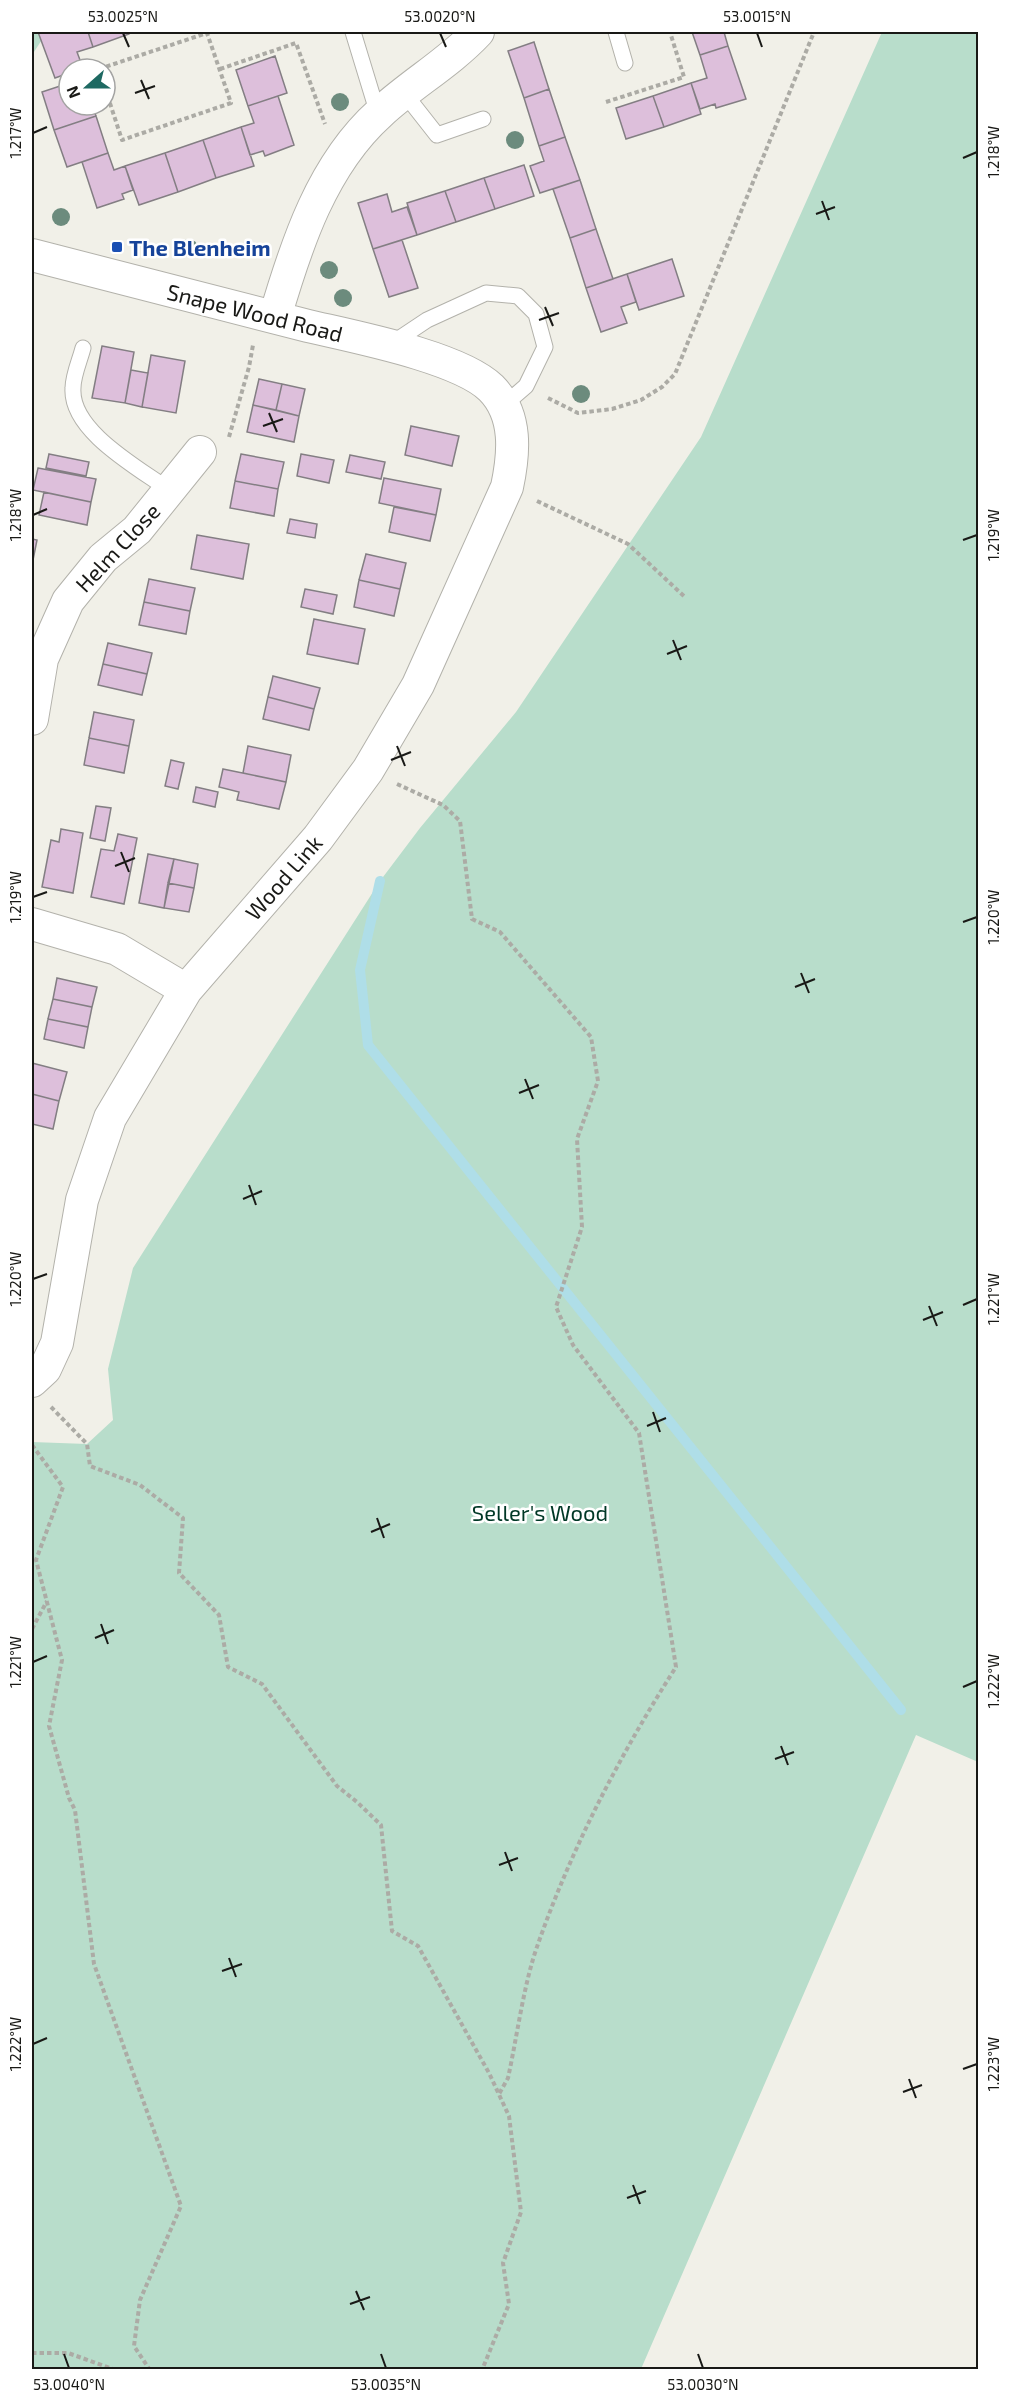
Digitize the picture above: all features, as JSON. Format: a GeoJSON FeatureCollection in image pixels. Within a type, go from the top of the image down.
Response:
{"type":"FeatureCollection","features":[{"type":"Feature","properties":{"kind":"street"},"geometry":{"type":"LineString","coordinates":[[266,315],[319,195],[346,152],[378,114],[478,32]]}},
{"type":"Feature","properties":{"kind":"street","name":"Snape Wood Road"},"geometry":{"type":"LineString","coordinates":[[32,255],[388,346],[456,366],[476,376]]}},
{"type":"Feature","properties":{"kind":"street","name":"Wood Link"},"geometry":{"type":"LineString","coordinates":[[39,1392],[45,1369],[57,1343],[82,1200],[110,1118],[186,990],[318,838],[368,770],[418,685],[507,487],[512,459],[515,396],[492,389],[476,376]]}},
{"type":"Feature","properties":{"kind":"street","name":"Helm Close"},"geometry":{"type":"LineString","coordinates":[[32,719],[42,659],[69,601],[103,558],[137,530],[200,452]]}},
{"type":"Feature","properties":{"kind":"street"},"geometry":{"type":"LineString","coordinates":[[32,924],[117,949],[186,990]]}},
{"type":"Feature","properties":{"kind":"lane"},"geometry":{"type":"LineString","coordinates":[[353,32],[378,114]]}},
{"type":"Feature","properties":{"kind":"lane"},"geometry":{"type":"LineString","coordinates":[[616,32],[625,63]]}},
{"type":"Feature","properties":{"kind":"lane"},"geometry":{"type":"LineString","coordinates":[[404,93],[437,135],[483,119]]}},
{"type":"Feature","properties":{"kind":"lane"},"geometry":{"type":"LineString","coordinates":[[388,346],[428,320],[486,293],[518,296],[536,314],[545,347],[515,396]]}},
{"type":"Feature","properties":{"kind":"lane"},"geometry":{"type":"LineString","coordinates":[[83,348],[72,389],[80,418],[91,432],[169,490]]}},
{"type":"Feature","properties":{"kind":"path"},"geometry":{"type":"LineString","coordinates":[[606,102],[684,77],[670,32]]}},
{"type":"Feature","properties":{"kind":"path"},"geometry":{"type":"LineString","coordinates":[[515,396],[578,413],[612,409],[641,400],[662,387],[675,374],[814,32]]}},
{"type":"Feature","properties":{"kind":"path"},"geometry":{"type":"LineString","coordinates":[[114,117],[122,140],[231,103],[207,33],[117,63]]}},
{"type":"Feature","properties":{"kind":"path"},"geometry":{"type":"LineString","coordinates":[[220,69],[296,43],[330,140],[346,152]]}},
{"type":"Feature","properties":{"kind":"path"},"geometry":{"type":"LineString","coordinates":[[200,452],[226,450],[266,315]]}},
{"type":"Feature","properties":{"kind":"path"},"geometry":{"type":"LineString","coordinates":[[507,487],[628,544],[686,598]]}},
{"type":"Feature","properties":{"kind":"path"},"geometry":{"type":"LineString","coordinates":[[368,770],[443,805],[460,821],[472,919],[500,932],[591,1037],[598,1082],[577,1139],[582,1227],[556,1307],[573,1346],[639,1433],[676,1667],[638,1727],[578,1848],[537,1946],[508,2078],[499,2094]]}},
{"type":"Feature","properties":{"kind":"path"},"geometry":{"type":"LineString","coordinates":[[39,1392],[87,1444],[90,1466],[140,1485],[183,1518],[179,1573],[219,1616],[228,1667],[262,1684],[337,1786],[381,1825],[392,1930],[418,1946],[509,2116],[521,2212],[503,2263],[509,2304],[482,2370]]}},
{"type":"Feature","properties":{"kind":"path"},"geometry":{"type":"LineString","coordinates":[[32,1445],[63,1487],[36,1560],[62,1660],[49,1726],[69,1798],[75,1810],[94,1964],[181,2206],[140,2300],[134,2346],[150,2370]]}},
{"type":"Feature","properties":{"kind":"path"},"geometry":{"type":"LineString","coordinates":[[32,1629],[47,1601]]}},
{"type":"Feature","properties":{"kind":"path"},"geometry":{"type":"LineString","coordinates":[[32,2353],[68,2353],[116,2370]]}},
{"type":"Feature","properties":{"kind":"green space"},"geometry":{"type":"Polygon","coordinates":[[[32,32],[47,32],[32,55],[32,32]]]}},
{"type":"Feature","properties":{"kind":"green space","name":"Seller's Wood"},"geometry":{"type":"Polygon","coordinates":[[[882,32],[978,32],[978,1762],[916,1735],[641,2369],[32,2369],[32,1442],[87,1444],[113,1420],[108,1369],[133,1268],[380,881],[420,828],[516,712],[701,437],[882,32]]]}},
{"type":"Feature","properties":{"kind":"building"},"geometry":{"type":"Polygon","coordinates":[[[38,32],[88,32],[93,47],[77,52],[79,57],[57,57],[57,77],[55,78],[38,32]]]}},
{"type":"Feature","properties":{"kind":"building"},"geometry":{"type":"Polygon","coordinates":[[[88,32],[129,32],[129,34],[93,47],[88,32]]]}},
{"type":"Feature","properties":{"kind":"building"},"geometry":{"type":"Polygon","coordinates":[[[692,32],[724,32],[728,46],[700,55],[692,32]]]}},
{"type":"Feature","properties":{"kind":"building"},"geometry":{"type":"Polygon","coordinates":[[[534,42],[549,89],[524,98],[508,51],[534,42]]]}},
{"type":"Feature","properties":{"kind":"building"},"geometry":{"type":"Polygon","coordinates":[[[728,46],[746,99],[716,108],[715,104],[700,109],[691,83],[707,78],[700,55],[728,46]]]}},
{"type":"Feature","properties":{"kind":"building"},"geometry":{"type":"Polygon","coordinates":[[[275,56],[287,93],[248,106],[236,70],[275,56]]]}},
{"type":"Feature","properties":{"kind":"building"},"geometry":{"type":"Polygon","coordinates":[[[691,83],[701,114],[664,127],[653,96],[691,83]]]}},
{"type":"Feature","properties":{"kind":"building"},"geometry":{"type":"Polygon","coordinates":[[[57,87],[57,117],[93,117],[54,130],[42,92],[57,87]]]}},
{"type":"Feature","properties":{"kind":"building"},"geometry":{"type":"Polygon","coordinates":[[[549,89],[565,137],[539,146],[524,98],[549,89]]]}},
{"type":"Feature","properties":{"kind":"building"},"geometry":{"type":"Polygon","coordinates":[[[278,96],[294,145],[265,156],[263,151],[250,155],[241,127],[254,123],[248,106],[278,96]]]}},
{"type":"Feature","properties":{"kind":"building"},"geometry":{"type":"Polygon","coordinates":[[[653,96],[664,127],[626,139],[616,108],[653,96]]]}},
{"type":"Feature","properties":{"kind":"building"},"geometry":{"type":"Polygon","coordinates":[[[96,117],[108,153],[67,167],[54,130],[96,117]]]}},
{"type":"Feature","properties":{"kind":"building"},"geometry":{"type":"Polygon","coordinates":[[[241,127],[254,166],[216,178],[203,140],[241,127]]]}},
{"type":"Feature","properties":{"kind":"building"},"geometry":{"type":"Polygon","coordinates":[[[565,137],[580,180],[540,193],[530,166],[544,161],[539,146],[565,137]]]}},
{"type":"Feature","properties":{"kind":"building"},"geometry":{"type":"Polygon","coordinates":[[[203,140],[216,178],[178,192],[165,153],[203,140]]]}},
{"type":"Feature","properties":{"kind":"building"},"geometry":{"type":"Polygon","coordinates":[[[108,153],[114,170],[125,166],[133,190],[122,194],[124,199],[97,208],[82,162],[108,153]]]}},
{"type":"Feature","properties":{"kind":"building"},"geometry":{"type":"Polygon","coordinates":[[[165,153],[178,192],[139,205],[125,166],[165,153]]]}},
{"type":"Feature","properties":{"kind":"building"},"geometry":{"type":"Polygon","coordinates":[[[524,165],[534,196],[495,209],[484,178],[524,165]]]}},
{"type":"Feature","properties":{"kind":"building"},"geometry":{"type":"Polygon","coordinates":[[[484,178],[495,209],[456,222],[445,191],[484,178]]]}},
{"type":"Feature","properties":{"kind":"building"},"geometry":{"type":"Polygon","coordinates":[[[580,180],[596,229],[570,238],[553,189],[580,180]]]}},
{"type":"Feature","properties":{"kind":"building"},"geometry":{"type":"Polygon","coordinates":[[[445,191],[456,222],[417,235],[407,203],[445,191]]]}},
{"type":"Feature","properties":{"kind":"building"},"geometry":{"type":"Polygon","coordinates":[[[387,194],[392,212],[407,207],[417,235],[373,249],[358,203],[387,194]]]}},
{"type":"Feature","properties":{"kind":"building"},"geometry":{"type":"Polygon","coordinates":[[[596,229],[613,279],[586,288],[570,238],[596,229]]]}},
{"type":"Feature","properties":{"kind":"building"},"geometry":{"type":"Polygon","coordinates":[[[402,240],[418,288],[389,297],[373,249],[402,240]]]}},
{"type":"Feature","properties":{"kind":"building"},"geometry":{"type":"Polygon","coordinates":[[[672,259],[684,296],[639,310],[627,274],[672,259]]]}},
{"type":"Feature","properties":{"kind":"building"},"geometry":{"type":"Polygon","coordinates":[[[627,274],[636,302],[621,307],[627,323],[601,332],[586,288],[627,274]]]}},
{"type":"Feature","properties":{"kind":"building"},"geometry":{"type":"Polygon","coordinates":[[[102,346],[134,352],[125,403],[92,398],[102,346]]]}},
{"type":"Feature","properties":{"kind":"building"},"geometry":{"type":"Polygon","coordinates":[[[151,355],[185,361],[176,413],[142,407],[151,355]]]}},
{"type":"Feature","properties":{"kind":"building"},"geometry":{"type":"Polygon","coordinates":[[[131,370],[148,373],[142,407],[125,403],[131,370]]]}},
{"type":"Feature","properties":{"kind":"building"},"geometry":{"type":"Polygon","coordinates":[[[259,379],[282,384],[276,410],[253,405],[259,379]]]}},
{"type":"Feature","properties":{"kind":"building"},"geometry":{"type":"Polygon","coordinates":[[[282,384],[305,389],[299,416],[276,410],[282,384]]]}},
{"type":"Feature","properties":{"kind":"building"},"geometry":{"type":"Polygon","coordinates":[[[253,405],[299,416],[294,442],[247,432],[253,405]]]}},
{"type":"Feature","properties":{"kind":"building"},"geometry":{"type":"Polygon","coordinates":[[[411,426],[459,436],[452,466],[405,455],[411,426]]]}},
{"type":"Feature","properties":{"kind":"building"},"geometry":{"type":"Polygon","coordinates":[[[49,454],[89,462],[86,476],[46,468],[49,454]]]}},
{"type":"Feature","properties":{"kind":"building"},"geometry":{"type":"Polygon","coordinates":[[[241,454],[284,462],[278,489],[235,481],[241,454]]]}},
{"type":"Feature","properties":{"kind":"building"},"geometry":{"type":"Polygon","coordinates":[[[301,454],[334,460],[329,483],[297,476],[301,454]]]}},
{"type":"Feature","properties":{"kind":"building"},"geometry":{"type":"Polygon","coordinates":[[[350,455],[385,462],[381,479],[346,472],[350,455]]]}},
{"type":"Feature","properties":{"kind":"building"},"geometry":{"type":"Polygon","coordinates":[[[38,468],[96,479],[91,502],[33,490],[38,468]]]}},
{"type":"Feature","properties":{"kind":"building"},"geometry":{"type":"Polygon","coordinates":[[[384,478],[441,489],[436,515],[379,503],[384,478]]]}},
{"type":"Feature","properties":{"kind":"building"},"geometry":{"type":"Polygon","coordinates":[[[235,481],[278,489],[274,516],[230,508],[235,481]]]}},
{"type":"Feature","properties":{"kind":"building"},"geometry":{"type":"Polygon","coordinates":[[[44,492],[91,502],[87,525],[39,515],[44,492]]]}},
{"type":"Feature","properties":{"kind":"building"},"geometry":{"type":"Polygon","coordinates":[[[394,507],[436,515],[430,541],[389,532],[394,507]]]}},
{"type":"Feature","properties":{"kind":"building"},"geometry":{"type":"Polygon","coordinates":[[[290,519],[317,524],[315,538],[287,533],[290,519]]]}},
{"type":"Feature","properties":{"kind":"building"},"geometry":{"type":"Polygon","coordinates":[[[197,535],[249,544],[243,579],[191,569],[197,535]]]}},
{"type":"Feature","properties":{"kind":"building"},"geometry":{"type":"Polygon","coordinates":[[[32,539],[37,540],[32,565],[32,539]]]}},
{"type":"Feature","properties":{"kind":"building"},"geometry":{"type":"Polygon","coordinates":[[[366,554],[406,563],[400,589],[359,580],[366,554]]]}},
{"type":"Feature","properties":{"kind":"building"},"geometry":{"type":"Polygon","coordinates":[[[149,579],[195,588],[190,611],[144,602],[149,579]]]}},
{"type":"Feature","properties":{"kind":"building"},"geometry":{"type":"Polygon","coordinates":[[[359,580],[400,589],[394,616],[354,607],[359,580]]]}},
{"type":"Feature","properties":{"kind":"building"},"geometry":{"type":"Polygon","coordinates":[[[305,589],[337,595],[333,614],[301,607],[305,589]]]}},
{"type":"Feature","properties":{"kind":"building"},"geometry":{"type":"Polygon","coordinates":[[[144,602],[190,611],[186,634],[139,625],[144,602]]]}},
{"type":"Feature","properties":{"kind":"building"},"geometry":{"type":"Polygon","coordinates":[[[314,619],[365,629],[358,664],[307,654],[314,619]]]}},
{"type":"Feature","properties":{"kind":"building"},"geometry":{"type":"Polygon","coordinates":[[[108,643],[152,653],[147,674],[103,664],[108,643]]]}},
{"type":"Feature","properties":{"kind":"building"},"geometry":{"type":"Polygon","coordinates":[[[103,664],[147,674],[142,695],[98,685],[103,664]]]}},
{"type":"Feature","properties":{"kind":"building"},"geometry":{"type":"Polygon","coordinates":[[[273,676],[320,688],[314,709],[268,697],[273,676]]]}},
{"type":"Feature","properties":{"kind":"building"},"geometry":{"type":"Polygon","coordinates":[[[268,697],[314,709],[309,730],[263,719],[268,697]]]}},
{"type":"Feature","properties":{"kind":"building"},"geometry":{"type":"Polygon","coordinates":[[[94,712],[134,720],[129,746],[89,738],[94,712]]]}},
{"type":"Feature","properties":{"kind":"building"},"geometry":{"type":"Polygon","coordinates":[[[89,738],[129,746],[124,773],[84,765],[89,738]]]}},
{"type":"Feature","properties":{"kind":"building"},"geometry":{"type":"Polygon","coordinates":[[[248,746],[291,755],[286,782],[243,773],[248,746]]]}},
{"type":"Feature","properties":{"kind":"building"},"geometry":{"type":"Polygon","coordinates":[[[171,760],[184,763],[178,789],[165,786],[171,760]]]}},
{"type":"Feature","properties":{"kind":"building"},"geometry":{"type":"Polygon","coordinates":[[[223,769],[286,782],[279,809],[237,800],[239,792],[219,787],[223,769]]]}},
{"type":"Feature","properties":{"kind":"building"},"geometry":{"type":"Polygon","coordinates":[[[196,787],[218,792],[215,807],[193,802],[196,787]]]}},
{"type":"Feature","properties":{"kind":"building"},"geometry":{"type":"Polygon","coordinates":[[[96,806],[111,808],[105,841],[90,838],[96,806]]]}},
{"type":"Feature","properties":{"kind":"building"},"geometry":{"type":"Polygon","coordinates":[[[61,829],[83,833],[73,893],[42,887],[51,840],[59,842],[61,829]]]}},
{"type":"Feature","properties":{"kind":"building"},"geometry":{"type":"Polygon","coordinates":[[[118,834],[137,838],[124,904],[91,897],[101,849],[114,851],[118,834]]]}},
{"type":"Feature","properties":{"kind":"building"},"geometry":{"type":"Polygon","coordinates":[[[148,854],[174,859],[164,908],[139,903],[148,854]]]}},
{"type":"Feature","properties":{"kind":"building"},"geometry":{"type":"Polygon","coordinates":[[[174,859],[198,864],[194,888],[168,883],[174,859]]]}},
{"type":"Feature","properties":{"kind":"building"},"geometry":{"type":"Polygon","coordinates":[[[168,883],[194,888],[189,912],[164,908],[168,883]]]}},
{"type":"Feature","properties":{"kind":"building"},"geometry":{"type":"Polygon","coordinates":[[[57,978],[97,987],[92,1007],[53,999],[57,978]]]}},
{"type":"Feature","properties":{"kind":"building"},"geometry":{"type":"Polygon","coordinates":[[[53,999],[92,1007],[88,1027],[48,1019],[53,999]]]}},
{"type":"Feature","properties":{"kind":"building"},"geometry":{"type":"Polygon","coordinates":[[[48,1019],[88,1027],[84,1048],[44,1039],[48,1019]]]}},
{"type":"Feature","properties":{"kind":"building"},"geometry":{"type":"Polygon","coordinates":[[[32,1063],[67,1072],[59,1101],[32,1094],[32,1063]]]}},
{"type":"Feature","properties":{"kind":"building"},"geometry":{"type":"Polygon","coordinates":[[[32,1094],[59,1101],[53,1129],[32,1124],[32,1094]]]}},
{"type":"Feature","properties":{"kind":"waterway"},"geometry":{"type":"LineString","coordinates":[[380,881],[360,970],[368,1045],[901,1710]]}},
{"type":"Feature","properties":{"kind":"place","name":"The Blenheim"},"geometry":{"type":"Point","coordinates":[117,247]}}]}
